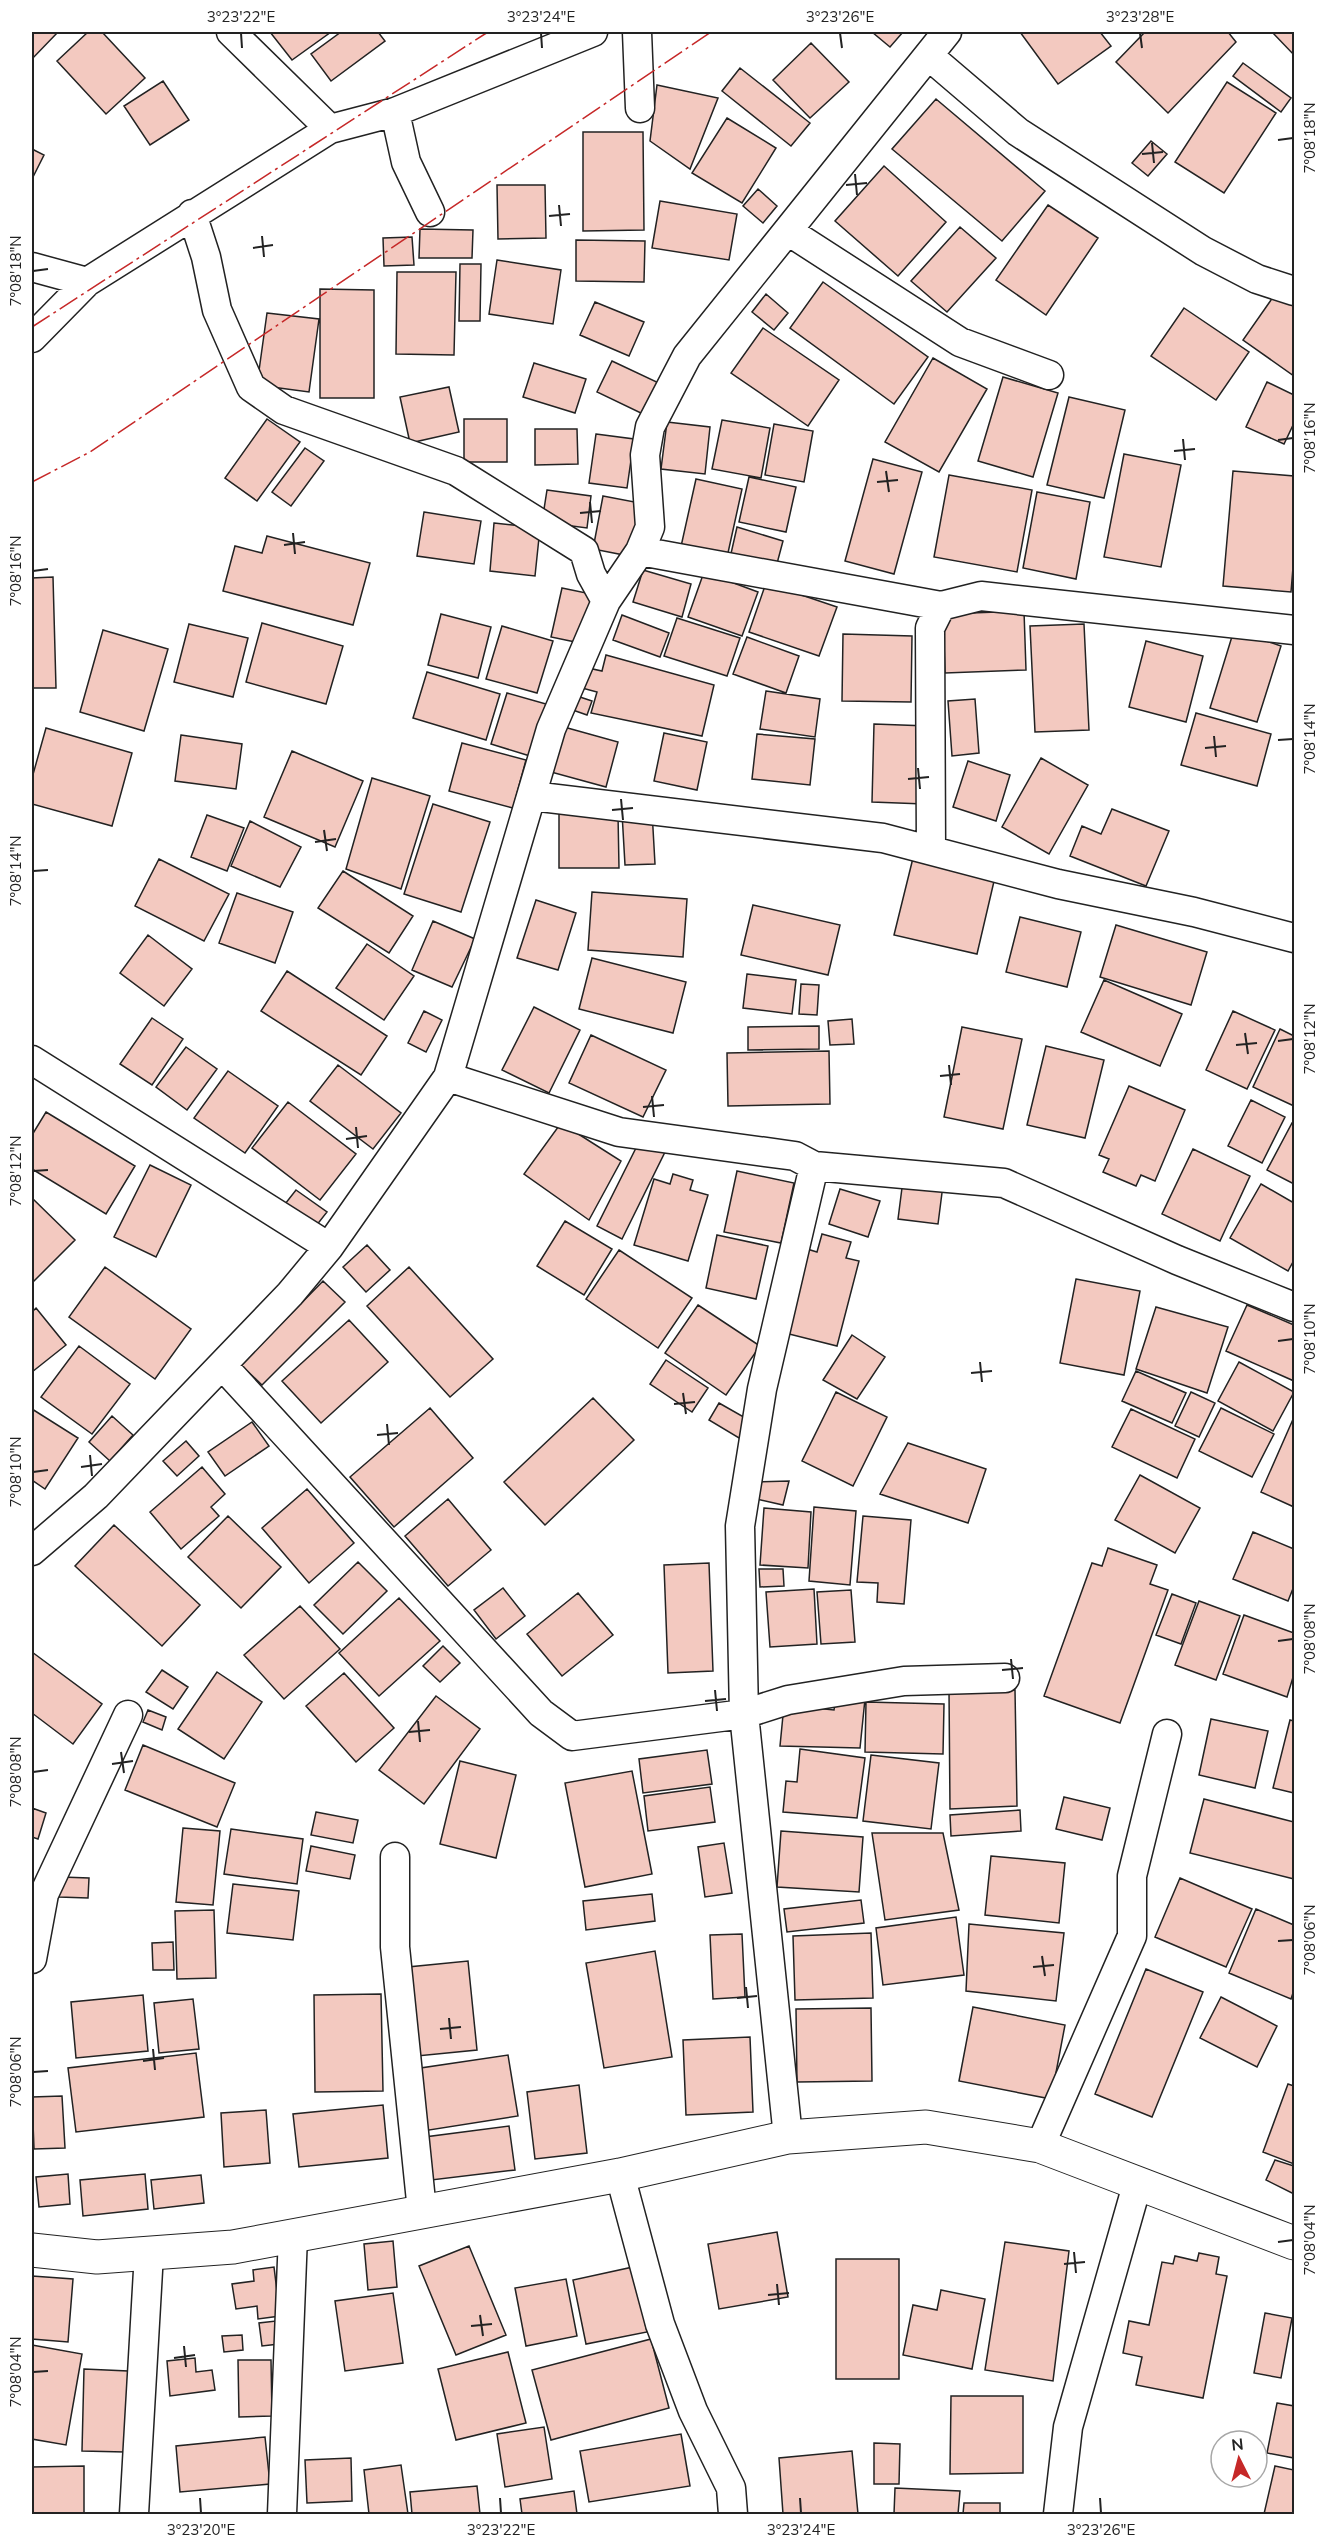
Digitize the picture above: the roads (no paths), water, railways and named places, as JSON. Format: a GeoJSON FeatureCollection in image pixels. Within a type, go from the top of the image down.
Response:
{"type":"FeatureCollection","features":[{"type":"Feature","properties":{"kind":"street"},"geometry":{"type":"LineString","coordinates":[[231,32],[330,129]]}},
{"type":"Feature","properties":{"kind":"street"},"geometry":{"type":"LineString","coordinates":[[32,338],[87,282],[330,129],[395,112],[593,32]]}},
{"type":"Feature","properties":{"kind":"street"},"geometry":{"type":"LineString","coordinates":[[637,32],[640,108]]}},
{"type":"Feature","properties":{"kind":"street"},"geometry":{"type":"LineString","coordinates":[[32,1551],[96,1496],[290,1294],[329,1247],[448,1077],[551,729],[606,601],[640,551],[650,527],[645,455],[650,426],[687,356],[947,32]]}},
{"type":"Feature","properties":{"kind":"street"},"geometry":{"type":"LineString","coordinates":[[929,56],[1028,138],[1203,250],[1257,279],[1294,291]]}},
{"type":"Feature","properties":{"kind":"street"},"geometry":{"type":"LineString","coordinates":[[395,112],[406,162],[430,212]]}},
{"type":"Feature","properties":{"kind":"street"},"geometry":{"type":"LineString","coordinates":[[192,214],[206,256],[217,310],[251,387],[284,410],[456,471],[584,551],[591,574],[606,601]]}},
{"type":"Feature","properties":{"kind":"street"},"geometry":{"type":"LineString","coordinates":[[788,231],[960,342],[1049,375]]}},
{"type":"Feature","properties":{"kind":"street"},"geometry":{"type":"LineString","coordinates":[[32,267],[87,282]]}},
{"type":"Feature","properties":{"kind":"street"},"geometry":{"type":"LineString","coordinates":[[640,551],[941,606],[981,596],[1294,630]]}},
{"type":"Feature","properties":{"kind":"street"},"geometry":{"type":"LineString","coordinates":[[931,850],[930,628],[941,606]]}},
{"type":"Feature","properties":{"kind":"street"},"geometry":{"type":"LineString","coordinates":[[532,796],[883,838],[1058,884],[1194,912],[1294,938]]}},
{"type":"Feature","properties":{"kind":"street"},"geometry":{"type":"LineString","coordinates":[[32,1059],[329,1247]]}},
{"type":"Feature","properties":{"kind":"street"},"geometry":{"type":"LineString","coordinates":[[448,1077],[619,1132],[795,1156],[814,1166],[1004,1183],[1177,1260],[1294,1307]]}},
{"type":"Feature","properties":{"kind":"street"},"geometry":{"type":"LineString","coordinates":[[788,2137],[744,1714],[740,1526],[762,1389],[814,1166]]}},
{"type":"Feature","properties":{"kind":"street"},"geometry":{"type":"LineString","coordinates":[[222,1365],[541,1713],[562,1731],[572,1736],[744,1714],[788,1700],[904,1681],[1005,1678]]}},
{"type":"Feature","properties":{"kind":"street"},"geometry":{"type":"LineString","coordinates":[[32,1959],[44,1894],[128,1715]]}},
{"type":"Feature","properties":{"kind":"street"},"geometry":{"type":"LineString","coordinates":[[1040,2146],[1132,1936],[1132,1876],[1167,1734]]}},
{"type":"Feature","properties":{"kind":"street"},"geometry":{"type":"LineString","coordinates":[[395,1857],[395,1947],[422,2211]]}},
{"type":"Feature","properties":{"kind":"street"},"geometry":{"type":"LineString","coordinates":[[32,2250],[97,2257],[233,2247],[620,2175],[788,2137],[926,2127],[1040,2146],[1137,2185],[1294,2242]]}},
{"type":"Feature","properties":{"kind":"street"},"geometry":{"type":"LineString","coordinates":[[620,2175],[660,2324],[693,2411],[731,2488],[733,2514]]}},
{"type":"Feature","properties":{"kind":"street"},"geometry":{"type":"LineString","coordinates":[[1058,2514],[1068,2427],[1137,2185]]}},
{"type":"Feature","properties":{"kind":"street"},"geometry":{"type":"LineString","coordinates":[[282,2514],[293,2235]]}},
{"type":"Feature","properties":{"kind":"street"},"geometry":{"type":"LineString","coordinates":[[134,2514],[149,2253]]}}]}
